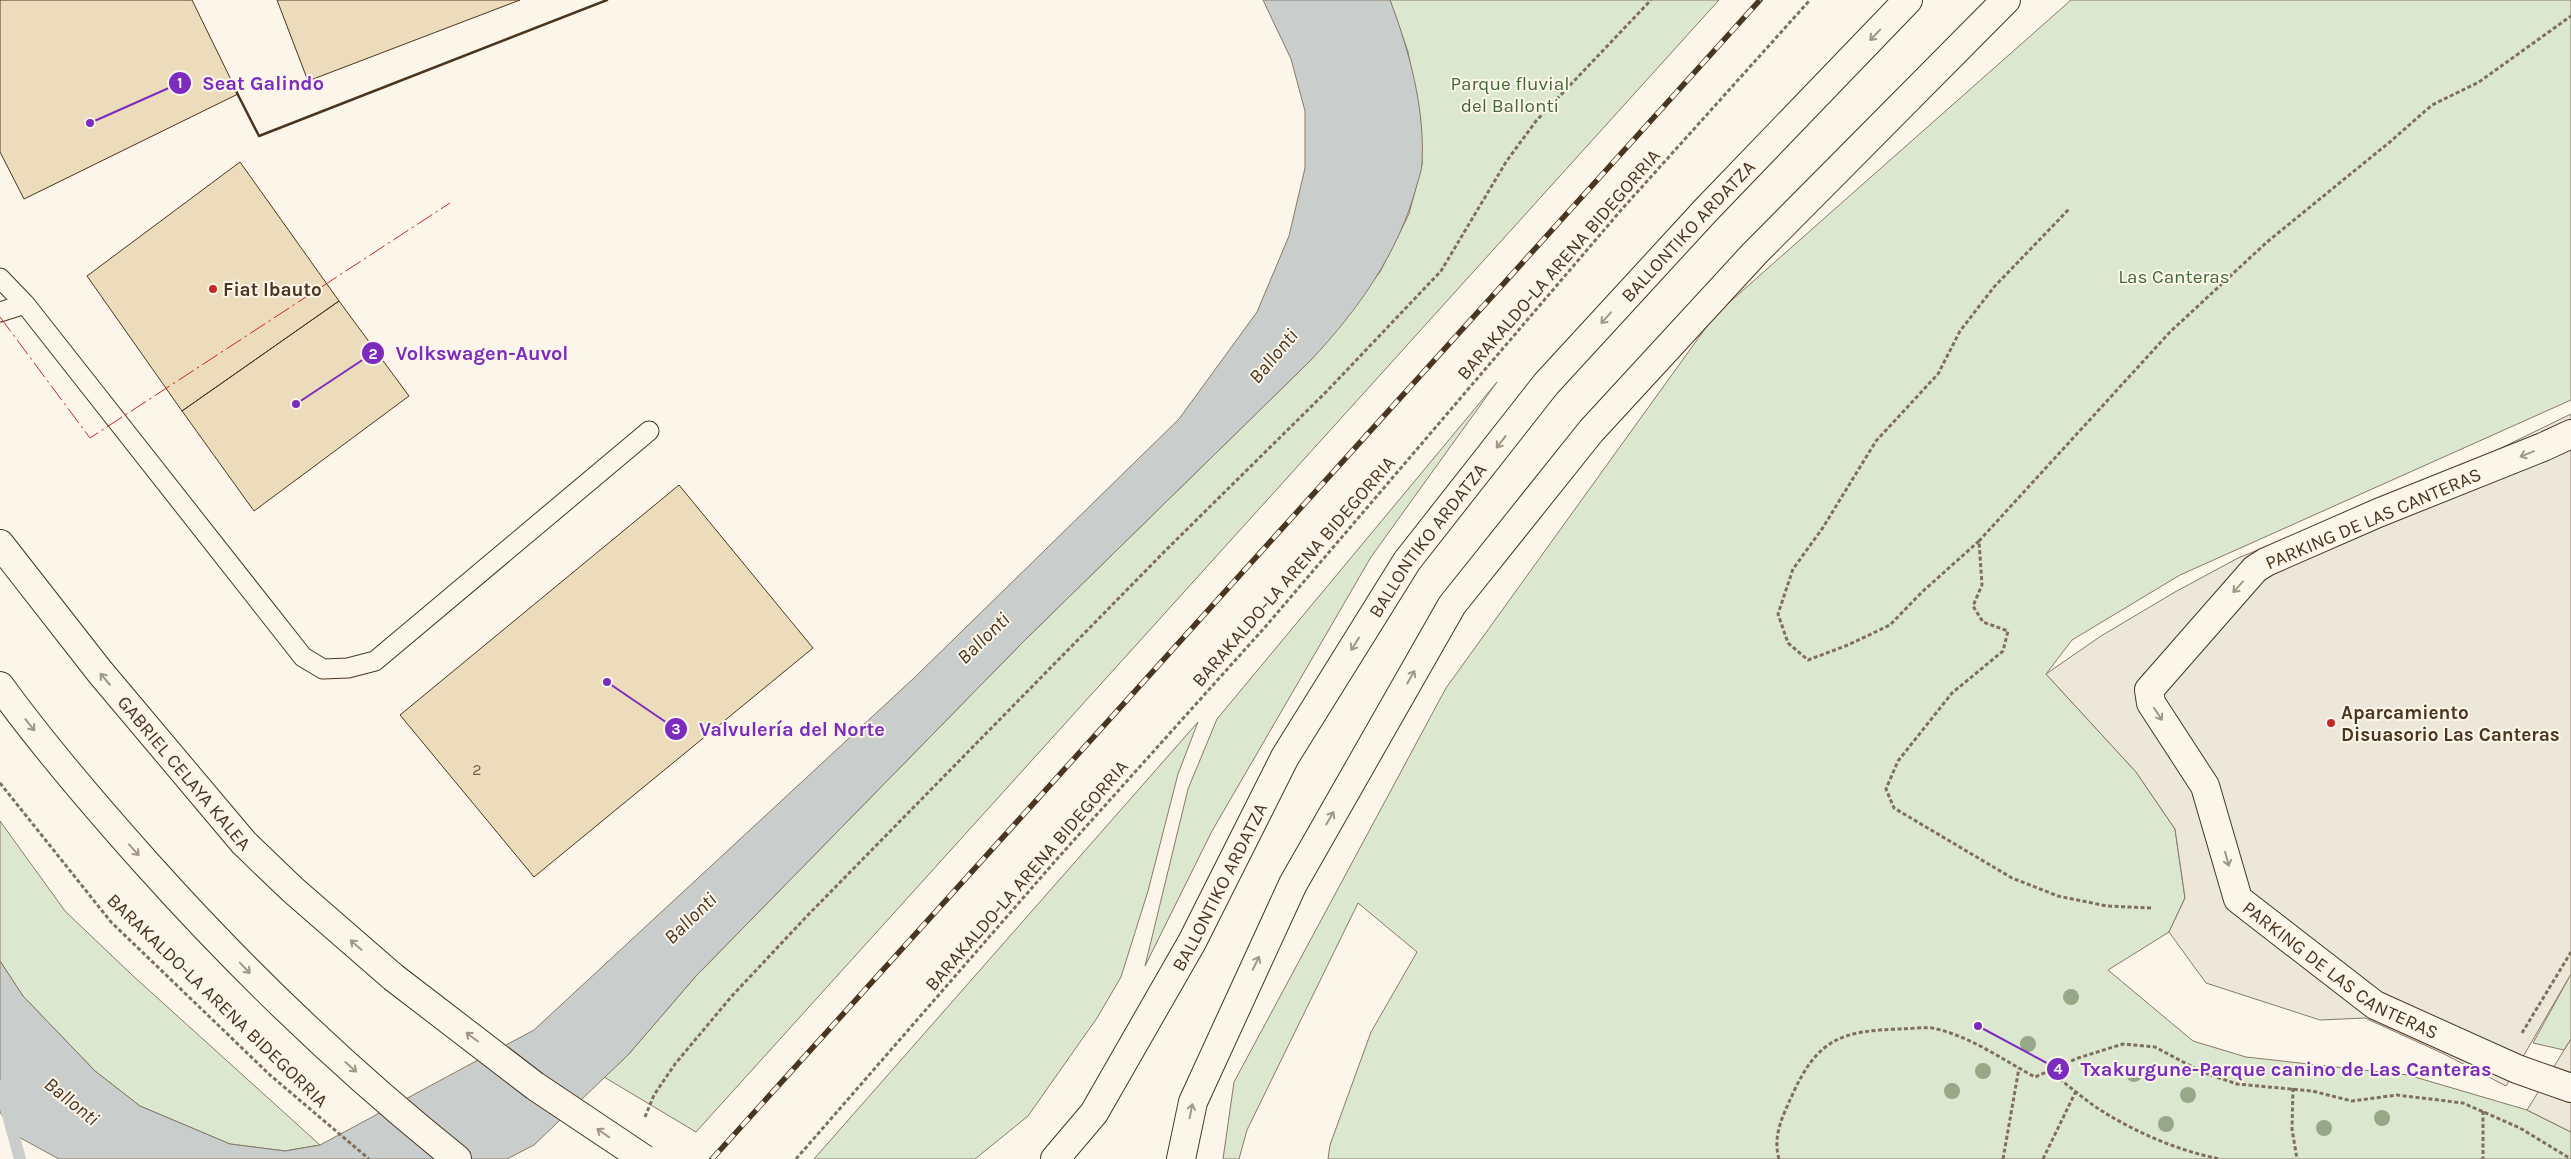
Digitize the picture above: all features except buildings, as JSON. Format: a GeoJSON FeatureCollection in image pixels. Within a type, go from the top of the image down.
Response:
{"type":"FeatureCollection","features":[{"type":"Feature","properties":{"kind":"main road","name":"BALLONTIKO ARDATZA"},"geometry":{"type":"LineString","coordinates":[[1054,1159],[1094,1113],[1192,942],[1286,757],[1407,561],[1546,384],[1706,210],[1908,0]]}},
{"type":"Feature","properties":{"kind":"main road"},"geometry":{"type":"LineString","coordinates":[[1181,1159],[1193,1102],[1293,884],[1452,605],[1591,431],[1754,254],[2006,0]]}},
{"type":"Feature","properties":{"kind":"main road","name":"PARKING DE LAS CANTERAS"},"geometry":{"type":"LineString","coordinates":[[2571,434],[2544,447],[2378,513],[2266,562],[2255,569],[2149,690],[2151,703],[2205,786],[2238,899],[2375,1005],[2504,1063],[2571,1088]]}},
{"type":"Feature","properties":{"kind":"main road","name":"GABRIEL CELAYA KALEA"},"geometry":{"type":"LineString","coordinates":[[0,544],[100,672],[244,844],[292,890],[393,977],[535,1086],[644,1159]]}},
{"type":"Feature","properties":{"kind":"main road"},"geometry":{"type":"LineString","coordinates":[[0,686],[101,813],[185,906],[257,980],[315,1035],[457,1159]]}},
{"type":"Feature","properties":{"kind":"lane"},"geometry":{"type":"LineString","coordinates":[[0,278],[25,304],[303,657],[324,669],[348,668],[375,661],[649,431]]}},
{"type":"Feature","properties":{"kind":"lane"},"geometry":{"type":"LineString","coordinates":[[0,312],[25,304]]}},
{"type":"Feature","properties":{"kind":"path"},"geometry":{"type":"LineString","coordinates":[[644,1119],[654,1095],[675,1064],[731,997],[800,923],[1166,550],[1327,392],[1441,271],[1506,162],[1536,121],[1651,0]]}},
{"type":"Feature","properties":{"kind":"path","name":"BARAKALDO-LA ARENA BIDEGORRIA"},"geometry":{"type":"LineString","coordinates":[[796,1159],[1064,852],[1266,626],[1622,209],[1810,0]]}},
{"type":"Feature","properties":{"kind":"path"},"geometry":{"type":"LineString","coordinates":[[2070,208],[1994,287],[1960,331],[1938,374],[1871,448],[1822,529],[1793,569],[1778,614],[1788,643],[1808,660],[1848,645],[1890,625],[1922,592],[1979,541],[2170,332],[2267,242],[2391,141],[2432,105],[2479,82],[2571,16]]}},
{"type":"Feature","properties":{"kind":"path"},"geometry":{"type":"LineString","coordinates":[[1979,541],[1982,585],[1973,606],[1984,622],[2008,631],[2003,651],[1952,693],[1898,761],[1886,789],[1894,808],[2012,878],[2058,896],[2107,906],[2151,908]]}},
{"type":"Feature","properties":{"kind":"path","name":"BARAKALDO-LA ARENA BIDEGORRIA"},"geometry":{"type":"LineString","coordinates":[[0,783],[111,922],[270,1074],[369,1159]]}},
{"type":"Feature","properties":{"kind":"path"},"geometry":{"type":"LineString","coordinates":[[2504,1063],[2571,952]]}},
{"type":"Feature","properties":{"kind":"path"},"geometry":{"type":"LineString","coordinates":[[1779,1159],[1776,1147],[1778,1128],[1804,1071],[1824,1046],[1850,1034],[1935,1028],[1973,1041],[2035,1077],[2078,1058],[2123,1044],[2154,1047],[2202,1072],[2237,1084],[2293,1088],[2352,1101],[2397,1094],[2462,1103],[2520,1128],[2571,1159]]}},
{"type":"Feature","properties":{"kind":"path"},"geometry":{"type":"LineString","coordinates":[[2004,1159],[2019,1068]]}},
{"type":"Feature","properties":{"kind":"path"},"geometry":{"type":"LineString","coordinates":[[2049,1071],[2102,1111],[2151,1136],[2195,1154],[2220,1159]]}},
{"type":"Feature","properties":{"kind":"path"},"geometry":{"type":"LineString","coordinates":[[2293,1088],[2292,1129],[2297,1159]]}},
{"type":"Feature","properties":{"kind":"path"},"geometry":{"type":"LineString","coordinates":[[2043,1159],[2076,1091]]}},
{"type":"Feature","properties":{"kind":"path"},"geometry":{"type":"LineString","coordinates":[[2483,1112],[2483,1159]]}},
{"type":"Feature","properties":{"kind":"green space","name":"Parque fluvial del Ballonti"},"geometry":{"type":"Polygon","coordinates":[[[1390,0],[1719,0],[696,1132],[604,1077],[628,1055],[696,976],[1024,641],[1311,360],[1380,272],[1409,214],[1422,164],[1420,117],[1408,52],[1390,0]]]}},
{"type":"Feature","properties":{"kind":"green space","name":"Las Canteras"},"geometry":{"type":"Polygon","coordinates":[[[2071,0],[2571,0],[2571,400],[2180,575],[2072,640],[2046,674],[2136,772],[2175,829],[2185,898],[2169,932],[2108,970],[2193,1041],[2246,1057],[2408,1075],[2527,1110],[2571,1132],[2571,1159],[1328,1159],[1330,1145],[1371,1032],[1417,952],[1358,903],[1247,1130],[1239,1159],[1223,1159],[1234,1082],[1446,688],[1715,315],[2071,0]]]}},
{"type":"Feature","properties":{"kind":"green space"},"geometry":{"type":"Polygon","coordinates":[[[1497,382],[1371,557],[1212,831],[1145,966],[1188,789],[1217,719],[1497,382]]]}},
{"type":"Feature","properties":{"kind":"green space"},"geometry":{"type":"Polygon","coordinates":[[[1198,722],[1178,774],[1148,891],[1121,977],[1097,1018],[1028,1116],[975,1159],[814,1159],[1198,722]]]}},
{"type":"Feature","properties":{"kind":"green space"},"geometry":{"type":"Polygon","coordinates":[[[0,821],[65,911],[131,974],[320,1145],[285,1151],[230,1144],[140,1106],[95,1071],[23,996],[0,961],[0,821]]]}},
{"type":"Feature","properties":{"kind":"green space"},"geometry":{"type":"Polygon","coordinates":[[[2571,974],[2571,1039],[2564,1050],[2533,1043],[2571,974]]]}},
{"type":"Feature","properties":{"kind":"shaded area","name":"Aparcamiento Disuasorio Las Canteras"},"geometry":{"type":"Polygon","coordinates":[[[2571,414],[2571,974],[2506,1086],[2444,1054],[2365,1018],[2320,1020],[2206,983],[2169,932],[2185,898],[2175,829],[2136,772],[2046,674],[2101,636],[2175,592],[2238,558],[2456,470],[2571,414]]]}},
{"type":"Feature","properties":{"kind":"shaded area"},"geometry":{"type":"Polygon","coordinates":[[[2571,1039],[2571,1132],[2527,1110],[2571,1039]]]}},
{"type":"Feature","properties":{"kind":"water","name":"Ballonti"},"geometry":{"type":"Polygon","coordinates":[[[1263,0],[1390,0],[1409,59],[1418,100],[1421,121],[1422,165],[1408,212],[1398,236],[1374,280],[1344,322],[1311,360],[1024,641],[696,976],[628,1055],[534,1145],[507,1159],[59,1159],[15,1135],[0,1112],[0,961],[23,996],[95,1071],[140,1106],[230,1144],[285,1151],[320,1145],[534,1030],[914,678],[1179,419],[1257,312],[1289,236],[1305,168],[1305,111],[1291,59],[1263,0]]]}},
{"type":"Feature","properties":{"kind":"waterway"},"geometry":{"type":"LineString","coordinates":[[0,1086],[20,1159]]}},
{"type":"Feature","properties":{"kind":"railway"},"geometry":{"type":"LineString","coordinates":[[712,1159],[1760,0]]}},
{"type":"Feature","properties":{"kind":"wall"},"geometry":{"type":"LineString","coordinates":[[236,91],[259,136],[607,0]]}},
{"type":"Feature","properties":{"kind":"power"},"geometry":{"type":"LineString","coordinates":[[0,317],[90,438],[450,203]]}},
{"type":"Feature","properties":{"kind":"place","name":"Seat Galindo"},"geometry":{"type":"Point","coordinates":[90,123]}},
{"type":"Feature","properties":{"kind":"place","name":"Fiat Ibauto"},"geometry":{"type":"Point","coordinates":[213,289]}},
{"type":"Feature","properties":{"kind":"place","name":"Volkswagen-Auvol"},"geometry":{"type":"Point","coordinates":[296,404]}},
{"type":"Feature","properties":{"kind":"place","name":"Valvulería del Norte"},"geometry":{"type":"Point","coordinates":[607,682]}},
{"type":"Feature","properties":{"kind":"place","name":"Aparcamiento Disuasorio Las Canteras"},"geometry":{"type":"Point","coordinates":[2331,723]}},
{"type":"Feature","properties":{"kind":"place","name":"Txakurgune-Parque canino de Las Canteras"},"geometry":{"type":"Point","coordinates":[1978,1026]}}]}
